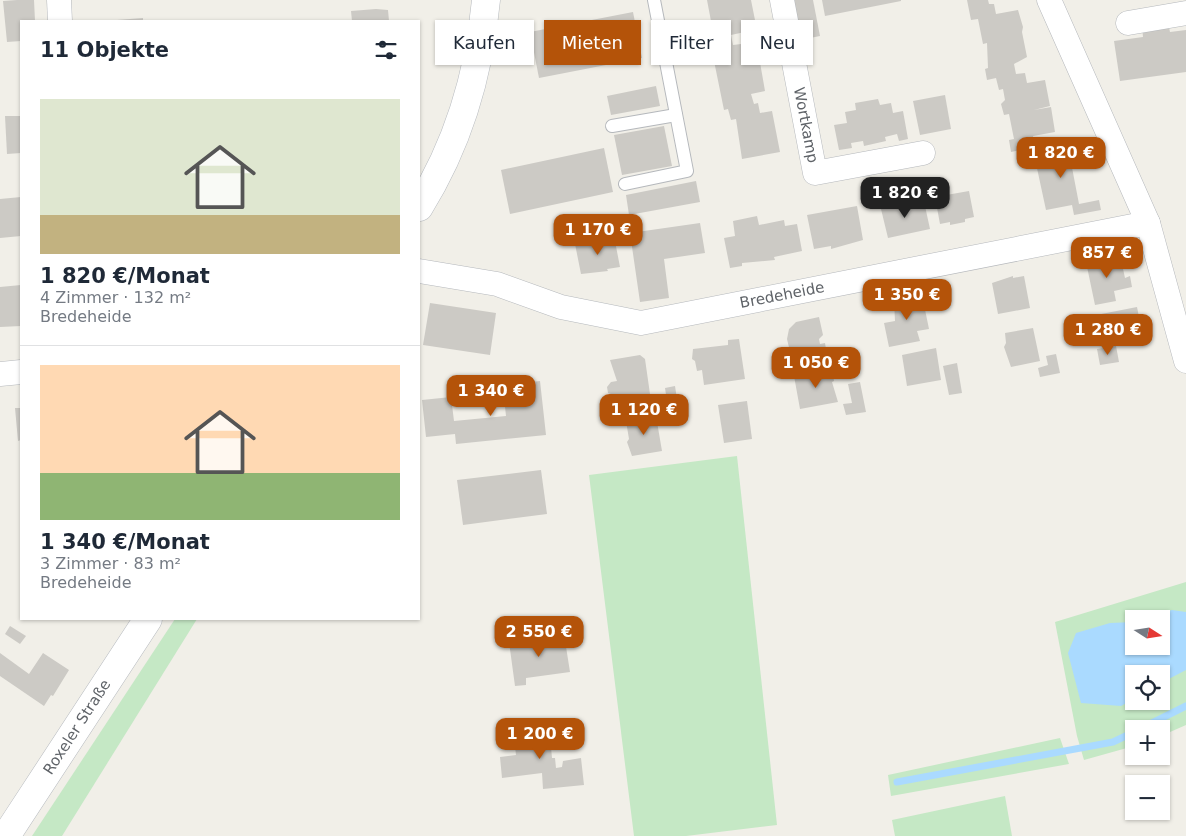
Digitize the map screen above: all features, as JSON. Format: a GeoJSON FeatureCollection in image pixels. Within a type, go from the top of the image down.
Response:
{"type":"FeatureCollection","features":[{"type":"Feature","properties":{"kind":"main road"},"geometry":{"type":"LineString","coordinates":[[420,205],[447,159],[461,124],[478,61],[486,0]]}},
{"type":"Feature","properties":{"kind":"main road","name":"Roxeler Straße"},"geometry":{"type":"LineString","coordinates":[[6,836],[147,620]]}},
{"type":"Feature","properties":{"kind":"street"},"geometry":{"type":"LineString","coordinates":[[59,0],[60,20]]}},
{"type":"Feature","properties":{"kind":"street","name":"Wortkamp"},"geometry":{"type":"LineString","coordinates":[[782,0],[816,173],[923,153]]}},
{"type":"Feature","properties":{"kind":"street"},"geometry":{"type":"LineString","coordinates":[[1050,0],[1148,223],[1184,351]]}},
{"type":"Feature","properties":{"kind":"street"},"geometry":{"type":"LineString","coordinates":[[1128,23],[1186,13]]}},
{"type":"Feature","properties":{"kind":"street","name":"Bredeheide"},"geometry":{"type":"LineString","coordinates":[[420,271],[498,284],[561,308],[641,323],[1148,223]]}},
{"type":"Feature","properties":{"kind":"street"},"geometry":{"type":"LineString","coordinates":[[0,374],[20,372]]}},
{"type":"Feature","properties":{"kind":"lane"},"geometry":{"type":"LineString","coordinates":[[625,184],[688,171],[654,0]]}},
{"type":"Feature","properties":{"kind":"lane"},"geometry":{"type":"LineString","coordinates":[[612,126],[676,115]]}},
{"type":"Feature","properties":{"kind":"green space"},"geometry":{"type":"Polygon","coordinates":[[[737,456],[777,825],[686,836],[634,836],[589,475],[737,456]]]}},
{"type":"Feature","properties":{"kind":"green space"},"geometry":{"type":"Polygon","coordinates":[[[1186,582],[1186,725],[1170,732],[1170,720],[1125,720],[1125,749],[1084,760],[1077,736],[1055,622],[1186,582]]]}},
{"type":"Feature","properties":{"kind":"green space"},"geometry":{"type":"Polygon","coordinates":[[[174,620],[196,620],[62,836],[32,836],[174,620]]]}},
{"type":"Feature","properties":{"kind":"green space"},"geometry":{"type":"Polygon","coordinates":[[[1060,738],[1069,764],[891,796],[888,775],[1060,738]]]}},
{"type":"Feature","properties":{"kind":"green space"},"geometry":{"type":"Polygon","coordinates":[[[1005,796],[1012,836],[895,836],[892,820],[1005,796]]]}},
{"type":"Feature","properties":{"kind":"water"},"geometry":{"type":"Polygon","coordinates":[[[1170,611],[1186,612],[1186,670],[1170,678],[1170,665],[1125,665],[1125,704],[1121,706],[1081,703],[1068,653],[1076,633],[1110,623],[1125,622],[1125,655],[1170,655],[1170,611]]]}},
{"type":"Feature","properties":{"kind":"building"},"geometry":{"type":"Polygon","coordinates":[[[34,0],[35,20],[20,20],[20,41],[7,42],[3,1],[34,0]]]}},
{"type":"Feature","properties":{"kind":"building"},"geometry":{"type":"Polygon","coordinates":[[[707,0],[751,0],[755,20],[741,20],[741,33],[731,35],[731,20],[711,20],[707,0]]]}},
{"type":"Feature","properties":{"kind":"building"},"geometry":{"type":"Polygon","coordinates":[[[793,0],[813,0],[820,36],[813,37],[813,20],[796,20],[793,0]]]}},
{"type":"Feature","properties":{"kind":"building"},"geometry":{"type":"Polygon","coordinates":[[[822,0],[901,0],[901,1],[825,16],[822,0]]]}},
{"type":"Feature","properties":{"kind":"building"},"geometry":{"type":"Polygon","coordinates":[[[967,0],[988,0],[989,4],[994,4],[996,14],[1018,10],[1023,27],[1022,32],[1027,57],[1014,64],[1016,74],[1025,73],[1027,83],[1045,80],[1050,106],[1034,110],[1051,107],[1055,132],[1033,136],[1035,147],[1011,152],[1009,140],[1014,139],[1009,114],[1004,115],[1001,104],[1005,100],[1003,89],[999,90],[996,78],[987,80],[985,69],[988,68],[987,43],[983,44],[978,19],[971,20],[967,0]]]}},
{"type":"Feature","properties":{"kind":"building"},"geometry":{"type":"Polygon","coordinates":[[[388,10],[389,20],[352,20],[351,11],[388,10]]]}},
{"type":"Feature","properties":{"kind":"building"},"geometry":{"type":"Polygon","coordinates":[[[633,12],[635,20],[592,20],[633,12]]]}},
{"type":"Feature","properties":{"kind":"building"},"geometry":{"type":"Polygon","coordinates":[[[143,18],[143,20],[117,20],[143,18]]]}},
{"type":"Feature","properties":{"kind":"building"},"geometry":{"type":"Polygon","coordinates":[[[1168,23],[1170,32],[1186,30],[1186,72],[1120,81],[1114,41],[1143,37],[1142,27],[1168,23]]]}},
{"type":"Feature","properties":{"kind":"building"},"geometry":{"type":"Polygon","coordinates":[[[544,29],[544,65],[606,65],[539,78],[534,52],[534,31],[544,29]]]}},
{"type":"Feature","properties":{"kind":"building"},"geometry":{"type":"Polygon","coordinates":[[[731,35],[733,45],[741,44],[741,65],[760,65],[765,91],[751,94],[754,104],[758,103],[760,113],[772,111],[780,152],[742,159],[736,119],[731,120],[728,109],[724,110],[715,65],[731,65],[731,35]]]}},
{"type":"Feature","properties":{"kind":"building"},"geometry":{"type":"Polygon","coordinates":[[[656,86],[660,106],[611,115],[607,96],[656,86]]]}},
{"type":"Feature","properties":{"kind":"building"},"geometry":{"type":"Polygon","coordinates":[[[945,95],[951,129],[920,135],[913,101],[945,95]]]}},
{"type":"Feature","properties":{"kind":"building"},"geometry":{"type":"Polygon","coordinates":[[[878,99],[880,105],[891,103],[893,113],[903,111],[908,139],[899,141],[897,134],[885,137],[886,141],[864,146],[863,141],[851,143],[852,148],[839,150],[834,125],[847,123],[845,112],[856,110],[855,103],[878,99]]]}},
{"type":"Feature","properties":{"kind":"building"},"geometry":{"type":"Polygon","coordinates":[[[5,116],[20,116],[20,153],[7,154],[5,116]]]}},
{"type":"Feature","properties":{"kind":"building"},"geometry":{"type":"Polygon","coordinates":[[[664,126],[672,166],[622,175],[614,135],[664,126]]]}},
{"type":"Feature","properties":{"kind":"building"},"geometry":{"type":"Polygon","coordinates":[[[1076,139],[1078,150],[1069,152],[1079,204],[1099,200],[1101,210],[1074,215],[1072,205],[1046,210],[1035,159],[1052,155],[1052,151],[1048,152],[1046,145],[1076,139]]]}},
{"type":"Feature","properties":{"kind":"building"},"geometry":{"type":"Polygon","coordinates":[[[604,148],[613,192],[510,214],[501,170],[604,148]]]}},
{"type":"Feature","properties":{"kind":"building"},"geometry":{"type":"Polygon","coordinates":[[[696,181],[700,202],[629,215],[626,195],[696,181]]]}},
{"type":"Feature","properties":{"kind":"building"},"geometry":{"type":"Polygon","coordinates":[[[969,191],[974,217],[965,219],[965,222],[950,225],[950,222],[940,224],[935,197],[969,191]]]}},
{"type":"Feature","properties":{"kind":"building"},"geometry":{"type":"Polygon","coordinates":[[[20,197],[20,236],[0,238],[0,199],[20,197]]]}},
{"type":"Feature","properties":{"kind":"building"},"geometry":{"type":"Polygon","coordinates":[[[913,201],[915,208],[925,206],[930,229],[888,238],[881,209],[913,201]]]}},
{"type":"Feature","properties":{"kind":"building"},"geometry":{"type":"Polygon","coordinates":[[[857,206],[863,240],[831,249],[831,246],[814,249],[807,215],[857,206]]]}},
{"type":"Feature","properties":{"kind":"building"},"geometry":{"type":"Polygon","coordinates":[[[757,216],[759,225],[784,220],[785,226],[797,224],[802,251],[774,257],[775,260],[742,263],[742,266],[730,268],[724,238],[735,236],[733,221],[757,216]]]}},
{"type":"Feature","properties":{"kind":"building"},"geometry":{"type":"Polygon","coordinates":[[[700,223],[705,253],[664,259],[669,298],[640,302],[630,233],[700,223]]]}},
{"type":"Feature","properties":{"kind":"building"},"geometry":{"type":"Polygon","coordinates":[[[623,228],[625,238],[619,239],[617,229],[623,228]]]}},
{"type":"Feature","properties":{"kind":"building"},"geometry":{"type":"Polygon","coordinates":[[[614,236],[620,267],[607,269],[608,271],[581,274],[575,244],[614,236]]]}},
{"type":"Feature","properties":{"kind":"building"},"geometry":{"type":"Polygon","coordinates":[[[1120,255],[1125,278],[1130,276],[1132,287],[1114,291],[1116,301],[1095,305],[1086,262],[1120,255]]]}},
{"type":"Feature","properties":{"kind":"building"},"geometry":{"type":"Polygon","coordinates":[[[1013,276],[1013,278],[1024,276],[1030,308],[998,314],[992,283],[1013,276]]]}},
{"type":"Feature","properties":{"kind":"building"},"geometry":{"type":"Polygon","coordinates":[[[20,285],[20,326],[0,327],[0,287],[20,285]]]}},
{"type":"Feature","properties":{"kind":"building"},"geometry":{"type":"Polygon","coordinates":[[[922,295],[929,329],[917,331],[920,341],[889,347],[884,323],[895,321],[894,300],[922,295]]]}},
{"type":"Feature","properties":{"kind":"building"},"geometry":{"type":"Polygon","coordinates":[[[430,303],[496,313],[490,355],[423,345],[430,303]]]}},
{"type":"Feature","properties":{"kind":"building"},"geometry":{"type":"Polygon","coordinates":[[[1137,307],[1143,337],[1096,346],[1091,316],[1137,307]]]}},
{"type":"Feature","properties":{"kind":"building"},"geometry":{"type":"Polygon","coordinates":[[[819,317],[823,335],[819,339],[820,344],[825,343],[826,349],[791,356],[787,339],[789,329],[796,322],[819,317]]]}},
{"type":"Feature","properties":{"kind":"building"},"geometry":{"type":"Polygon","coordinates":[[[1033,328],[1040,361],[1011,367],[1004,347],[1006,343],[1005,333],[1033,328]]]}},
{"type":"Feature","properties":{"kind":"building"},"geometry":{"type":"Polygon","coordinates":[[[739,339],[745,379],[704,385],[702,370],[697,371],[695,361],[692,359],[693,349],[728,345],[728,340],[739,339]]]}},
{"type":"Feature","properties":{"kind":"building"},"geometry":{"type":"Polygon","coordinates":[[[1116,346],[1119,362],[1100,365],[1097,349],[1116,346]]]}},
{"type":"Feature","properties":{"kind":"building"},"geometry":{"type":"Polygon","coordinates":[[[936,348],[941,380],[907,386],[902,355],[936,348]]]}},
{"type":"Feature","properties":{"kind":"building"},"geometry":{"type":"Polygon","coordinates":[[[1056,354],[1060,373],[1040,377],[1038,368],[1048,365],[1046,356],[1056,354]]]}},
{"type":"Feature","properties":{"kind":"building"},"geometry":{"type":"Polygon","coordinates":[[[640,355],[645,359],[650,394],[617,400],[617,396],[608,393],[607,387],[611,382],[617,381],[610,360],[640,355]]]}},
{"type":"Feature","properties":{"kind":"building"},"geometry":{"type":"Polygon","coordinates":[[[957,363],[962,393],[949,395],[943,366],[957,363]]]}},
{"type":"Feature","properties":{"kind":"building"},"geometry":{"type":"Polygon","coordinates":[[[832,369],[834,381],[832,382],[838,402],[800,409],[794,376],[832,369]]]}},
{"type":"Feature","properties":{"kind":"building"},"geometry":{"type":"Polygon","coordinates":[[[540,381],[546,435],[456,444],[455,434],[426,437],[422,400],[451,397],[454,421],[506,416],[503,388],[506,385],[540,381]]]}},
{"type":"Feature","properties":{"kind":"building"},"geometry":{"type":"Polygon","coordinates":[[[860,382],[866,412],[846,415],[843,404],[852,403],[848,384],[860,382]]]}},
{"type":"Feature","properties":{"kind":"building"},"geometry":{"type":"Polygon","coordinates":[[[675,386],[677,399],[667,401],[665,388],[675,386]]]}},
{"type":"Feature","properties":{"kind":"building"},"geometry":{"type":"Polygon","coordinates":[[[747,401],[752,439],[724,443],[718,405],[747,401]]]}},
{"type":"Feature","properties":{"kind":"building"},"geometry":{"type":"Polygon","coordinates":[[[15,408],[20,408],[20,440],[18,441],[15,408]]]}},
{"type":"Feature","properties":{"kind":"building"},"geometry":{"type":"Polygon","coordinates":[[[656,416],[662,451],[632,456],[627,442],[629,439],[626,421],[656,416]]]}},
{"type":"Feature","properties":{"kind":"building"},"geometry":{"type":"Polygon","coordinates":[[[541,470],[547,514],[463,525],[457,480],[541,470]]]}},
{"type":"Feature","properties":{"kind":"building"},"geometry":{"type":"Polygon","coordinates":[[[10,626],[26,636],[20,644],[5,634],[10,626]]]}},
{"type":"Feature","properties":{"kind":"building"},"geometry":{"type":"Polygon","coordinates":[[[564,634],[570,672],[526,678],[526,685],[515,686],[509,642],[564,634]]]}},
{"type":"Feature","properties":{"kind":"building"},"geometry":{"type":"Polygon","coordinates":[[[0,653],[29,674],[43,653],[69,670],[53,696],[51,695],[44,706],[0,676],[0,653]]]}},
{"type":"Feature","properties":{"kind":"building"},"geometry":{"type":"Polygon","coordinates":[[[549,725],[552,758],[555,758],[556,768],[562,767],[563,761],[581,758],[584,785],[543,789],[542,773],[502,778],[500,757],[516,755],[513,729],[549,725]]]}},
{"type":"Feature","properties":{"kind":"waterway"},"geometry":{"type":"LineString","coordinates":[[1158,720],[1186,706]]}},
{"type":"Feature","properties":{"kind":"waterway"},"geometry":{"type":"LineString","coordinates":[[897,782],[1113,742],[1125,736]]}}]}
